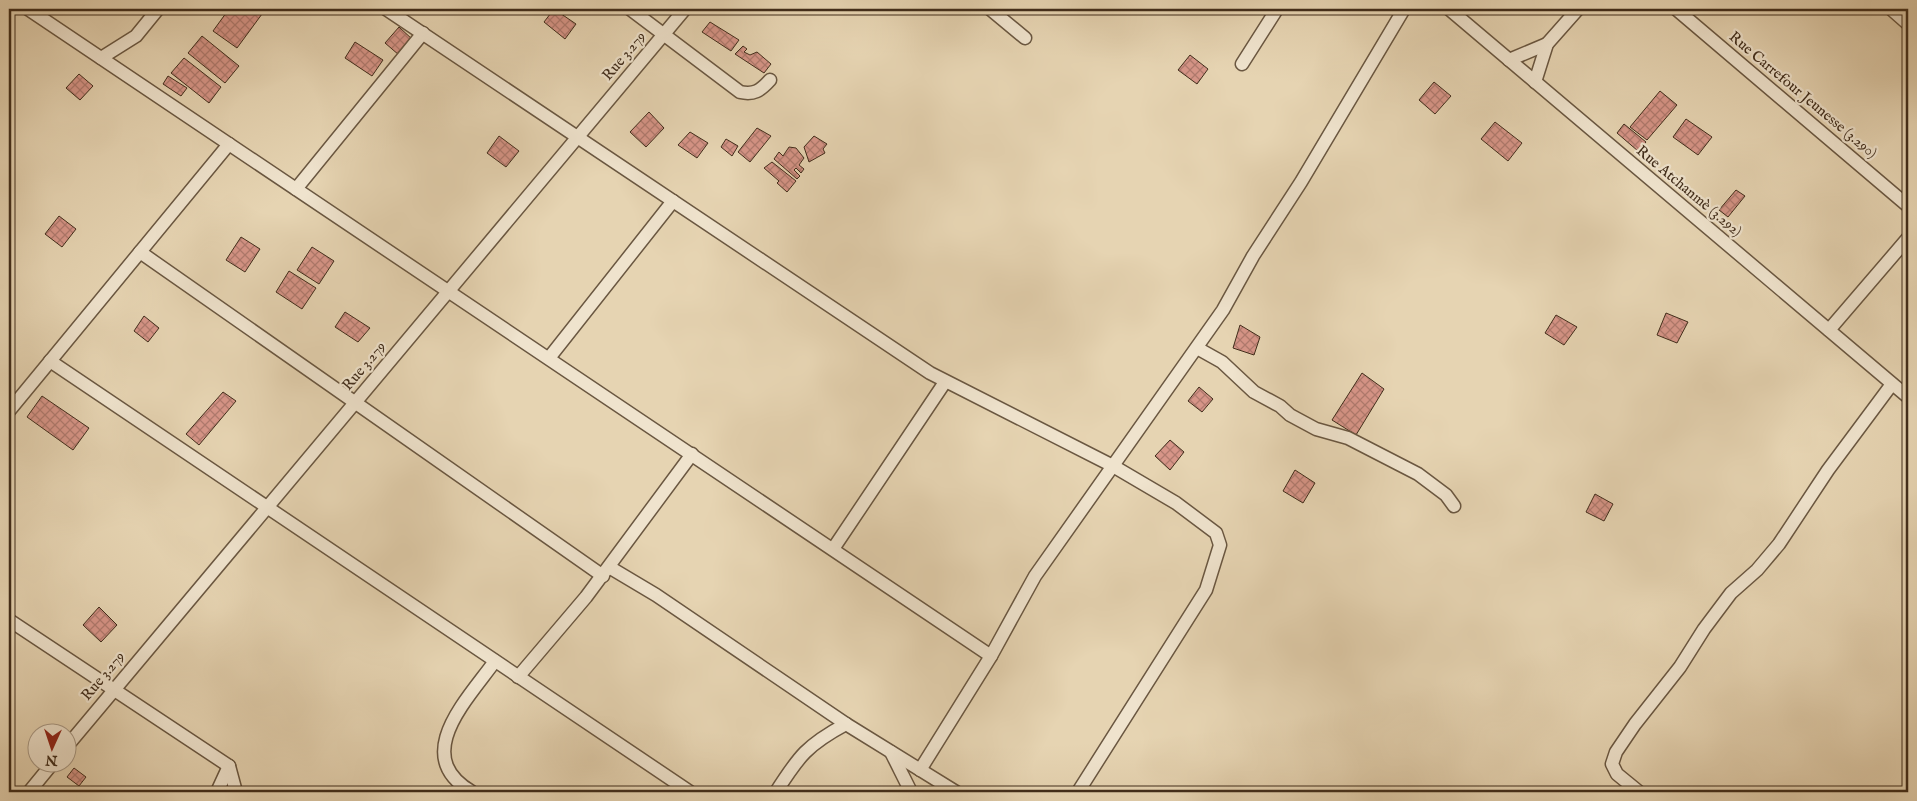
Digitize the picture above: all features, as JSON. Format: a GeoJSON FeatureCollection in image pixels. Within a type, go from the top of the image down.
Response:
{"type":"FeatureCollection","features":[{"type":"Feature","properties":{"kind":"street"},"geometry":{"type":"LineString","coordinates":[[28,9],[992,656]]}},
{"type":"Feature","properties":{"kind":"street"},"geometry":{"type":"LineString","coordinates":[[101,58],[136,36],[158,9]]}},
{"type":"Feature","properties":{"kind":"street"},"geometry":{"type":"LineString","coordinates":[[386,9],[945,382],[1113,466],[1176,503],[1216,533],[1220,545],[1206,590],[1078,792]]}},
{"type":"Feature","properties":{"kind":"street"},"geometry":{"type":"LineString","coordinates":[[630,9],[740,92],[750,94],[760,91],[770,80]]}},
{"type":"Feature","properties":{"kind":"street","name":"Rue 3.279"},"geometry":{"type":"LineString","coordinates":[[78,733],[685,9]]}},
{"type":"Feature","properties":{"kind":"street"},"geometry":{"type":"LineString","coordinates":[[990,9],[1025,38]]}},
{"type":"Feature","properties":{"kind":"street"},"geometry":{"type":"LineString","coordinates":[[1242,64],[1277,9]]}},
{"type":"Feature","properties":{"kind":"street"},"geometry":{"type":"LineString","coordinates":[[920,770],[992,656],[1036,576],[1223,310],[1253,256],[1301,182],[1404,9]]}},
{"type":"Feature","properties":{"kind":"street","name":"Rue Atchanmè (3.292)"},"geometry":{"type":"LineString","coordinates":[[1449,9],[1908,397]]}},
{"type":"Feature","properties":{"kind":"street"},"geometry":{"type":"LineString","coordinates":[[1535,82],[1547,44],[1578,9]]}},
{"type":"Feature","properties":{"kind":"street","name":"Rue Carrefour Jeunesse (3.290)"},"geometry":{"type":"LineString","coordinates":[[1676,9],[1908,206]]}},
{"type":"Feature","properties":{"kind":"street"},"geometry":{"type":"LineString","coordinates":[[1891,9],[1908,24]]}},
{"type":"Feature","properties":{"kind":"street"},"geometry":{"type":"LineString","coordinates":[[296,189],[423,33]]}},
{"type":"Feature","properties":{"kind":"street"},"geometry":{"type":"LineString","coordinates":[[1509,60],[1547,44]]}},
{"type":"Feature","properties":{"kind":"street"},"geometry":{"type":"LineString","coordinates":[[9,411],[230,144]]}},
{"type":"Feature","properties":{"kind":"street"},"geometry":{"type":"LineString","coordinates":[[549,358],[673,201]]}},
{"type":"Feature","properties":{"kind":"street"},"geometry":{"type":"LineString","coordinates":[[1829,330],[1908,238]]}},
{"type":"Feature","properties":{"kind":"street"},"geometry":{"type":"LineString","coordinates":[[140,252],[354,403],[606,571],[656,595],[846,724],[956,792]]}},
{"type":"Feature","properties":{"kind":"street"},"geometry":{"type":"LineString","coordinates":[[1197,348],[1222,362],[1254,392],[1280,406],[1290,415],[1316,429],[1348,438],[1418,474],[1446,495],[1454,506]]}},
{"type":"Feature","properties":{"kind":"street"},"geometry":{"type":"LineString","coordinates":[[50,361],[690,792]]}},
{"type":"Feature","properties":{"kind":"street"},"geometry":{"type":"LineString","coordinates":[[833,549],[945,382]]}},
{"type":"Feature","properties":{"kind":"street"},"geometry":{"type":"LineString","coordinates":[[1639,792],[1617,774],[1612,764],[1616,752],[1635,724],[1680,667],[1731,593],[1757,570],[1779,544],[1832,464],[1892,384]]}},
{"type":"Feature","properties":{"kind":"street"},"geometry":{"type":"LineString","coordinates":[[518,676],[606,571],[692,454]]}},
{"type":"Feature","properties":{"kind":"street"},"geometry":{"type":"LineString","coordinates":[[9,620],[229,766],[236,792]]}},
{"type":"Feature","properties":{"kind":"street"},"geometry":{"type":"LineString","coordinates":[[472,792],[451,776],[443,758],[444,742],[449,728],[495,661]]}},
{"type":"Feature","properties":{"kind":"street"},"geometry":{"type":"LineString","coordinates":[[776,792],[804,751],[820,738],[846,724]]}},
{"type":"Feature","properties":{"kind":"street"},"geometry":{"type":"LineString","coordinates":[[891,752],[911,792]]}},
{"type":"Feature","properties":{"kind":"street"},"geometry":{"type":"LineString","coordinates":[[217,792],[229,766]]}},
{"type":"Feature","properties":{"kind":"street"},"geometry":{"type":"LineString","coordinates":[[29,792],[44,774]]}},
{"type":"Feature","properties":{"kind":"building"},"geometry":{"type":"Polygon","coordinates":[[[229,9],[255,9],[262,14],[237,48],[213,31],[229,9]]]}},
{"type":"Feature","properties":{"kind":"building"},"geometry":{"type":"Polygon","coordinates":[[[554,9],[576,24],[565,39],[544,22],[554,9]]]}},
{"type":"Feature","properties":{"kind":"building"},"geometry":{"type":"Polygon","coordinates":[[[710,22],[739,40],[731,51],[702,32],[710,22]]]}},
{"type":"Feature","properties":{"kind":"building"},"geometry":{"type":"Polygon","coordinates":[[[399,27],[413,40],[399,55],[385,43],[399,27]]]}},
{"type":"Feature","properties":{"kind":"building"},"geometry":{"type":"Polygon","coordinates":[[[202,36],[239,66],[225,83],[188,53],[202,36]]]}},
{"type":"Feature","properties":{"kind":"building"},"geometry":{"type":"Polygon","coordinates":[[[355,42],[383,60],[372,76],[345,58],[355,42]]]}},
{"type":"Feature","properties":{"kind":"building"},"geometry":{"type":"Polygon","coordinates":[[[743,46],[747,49],[744,52],[750,55],[757,52],[771,64],[764,73],[735,54],[743,46]]]}},
{"type":"Feature","properties":{"kind":"building"},"geometry":{"type":"Polygon","coordinates":[[[1190,55],[1208,69],[1197,84],[1178,70],[1190,55]]]}},
{"type":"Feature","properties":{"kind":"building"},"geometry":{"type":"Polygon","coordinates":[[[184,58],[221,87],[209,103],[171,73],[184,58]]]}},
{"type":"Feature","properties":{"kind":"building"},"geometry":{"type":"Polygon","coordinates":[[[79,74],[93,86],[80,100],[66,88],[79,74]]]}},
{"type":"Feature","properties":{"kind":"building"},"geometry":{"type":"Polygon","coordinates":[[[168,76],[187,88],[181,96],[163,84],[168,76]]]}},
{"type":"Feature","properties":{"kind":"building"},"geometry":{"type":"Polygon","coordinates":[[[1434,82],[1451,96],[1435,114],[1419,100],[1434,82]]]}},
{"type":"Feature","properties":{"kind":"building"},"geometry":{"type":"Polygon","coordinates":[[[1660,91],[1677,105],[1647,140],[1630,127],[1660,91]]]}},
{"type":"Feature","properties":{"kind":"building"},"geometry":{"type":"Polygon","coordinates":[[[649,112],[664,128],[646,147],[630,132],[649,112]]]}},
{"type":"Feature","properties":{"kind":"building"},"geometry":{"type":"Polygon","coordinates":[[[1686,119],[1712,137],[1698,155],[1673,137],[1686,119]]]}},
{"type":"Feature","properties":{"kind":"building"},"geometry":{"type":"Polygon","coordinates":[[[1495,122],[1522,143],[1508,161],[1481,139],[1495,122]]]}},
{"type":"Feature","properties":{"kind":"building"},"geometry":{"type":"Polygon","coordinates":[[[1624,124],[1646,142],[1638,151],[1617,133],[1624,124]]]}},
{"type":"Feature","properties":{"kind":"building"},"geometry":{"type":"Polygon","coordinates":[[[757,128],[771,136],[750,162],[738,152],[757,128]]]}},
{"type":"Feature","properties":{"kind":"building"},"geometry":{"type":"Polygon","coordinates":[[[690,132],[708,143],[697,158],[678,145],[690,132]]]}},
{"type":"Feature","properties":{"kind":"building"},"geometry":{"type":"Polygon","coordinates":[[[499,136],[519,151],[506,167],[487,153],[499,136]]]}},
{"type":"Feature","properties":{"kind":"building"},"geometry":{"type":"Polygon","coordinates":[[[814,136],[827,144],[823,149],[825,153],[809,162],[804,147],[814,136]]]}},
{"type":"Feature","properties":{"kind":"building"},"geometry":{"type":"Polygon","coordinates":[[[726,139],[738,146],[732,156],[721,147],[726,139]]]}},
{"type":"Feature","properties":{"kind":"building"},"geometry":{"type":"Polygon","coordinates":[[[789,147],[796,148],[804,158],[799,165],[804,169],[801,173],[796,168],[794,170],[800,176],[797,179],[774,159],[779,152],[783,156],[789,147]]]}},
{"type":"Feature","properties":{"kind":"building"},"geometry":{"type":"Polygon","coordinates":[[[772,162],[796,181],[787,192],[777,183],[779,181],[764,168],[772,162]]]}},
{"type":"Feature","properties":{"kind":"building"},"geometry":{"type":"Polygon","coordinates":[[[1736,190],[1745,196],[1728,217],[1719,210],[1736,190]]]}},
{"type":"Feature","properties":{"kind":"building"},"geometry":{"type":"Polygon","coordinates":[[[59,216],[76,229],[62,247],[45,234],[59,216]]]}},
{"type":"Feature","properties":{"kind":"building"},"geometry":{"type":"Polygon","coordinates":[[[241,237],[260,249],[245,272],[226,260],[241,237]]]}},
{"type":"Feature","properties":{"kind":"building"},"geometry":{"type":"Polygon","coordinates":[[[312,247],[334,261],[319,284],[297,270],[312,247]]]}},
{"type":"Feature","properties":{"kind":"building"},"geometry":{"type":"Polygon","coordinates":[[[289,271],[316,288],[302,309],[276,292],[289,271]]]}},
{"type":"Feature","properties":{"kind":"building"},"geometry":{"type":"Polygon","coordinates":[[[345,312],[370,328],[358,342],[335,327],[345,312]]]}},
{"type":"Feature","properties":{"kind":"building"},"geometry":{"type":"Polygon","coordinates":[[[1666,313],[1688,322],[1677,343],[1657,335],[1666,313]]]}},
{"type":"Feature","properties":{"kind":"building"},"geometry":{"type":"Polygon","coordinates":[[[1556,315],[1577,327],[1564,345],[1545,333],[1556,315]]]}},
{"type":"Feature","properties":{"kind":"building"},"geometry":{"type":"Polygon","coordinates":[[[144,316],[159,328],[148,342],[134,331],[144,316]]]}},
{"type":"Feature","properties":{"kind":"building"},"geometry":{"type":"Polygon","coordinates":[[[1240,325],[1260,337],[1254,355],[1233,348],[1240,325]]]}},
{"type":"Feature","properties":{"kind":"building"},"geometry":{"type":"Polygon","coordinates":[[[1362,373],[1384,389],[1356,435],[1332,420],[1362,373]]]}},
{"type":"Feature","properties":{"kind":"building"},"geometry":{"type":"Polygon","coordinates":[[[1199,387],[1213,399],[1202,412],[1188,401],[1199,387]]]}},
{"type":"Feature","properties":{"kind":"building"},"geometry":{"type":"Polygon","coordinates":[[[223,392],[236,401],[199,445],[186,434],[223,392]]]}},
{"type":"Feature","properties":{"kind":"building"},"geometry":{"type":"Polygon","coordinates":[[[42,396],[89,428],[73,450],[27,417],[42,396]]]}},
{"type":"Feature","properties":{"kind":"building"},"geometry":{"type":"Polygon","coordinates":[[[1170,440],[1184,452],[1170,470],[1155,456],[1170,440]]]}},
{"type":"Feature","properties":{"kind":"building"},"geometry":{"type":"Polygon","coordinates":[[[1295,470],[1315,483],[1303,503],[1283,491],[1295,470]]]}},
{"type":"Feature","properties":{"kind":"building"},"geometry":{"type":"Polygon","coordinates":[[[1595,494],[1613,504],[1604,521],[1586,512],[1595,494]]]}},
{"type":"Feature","properties":{"kind":"building"},"geometry":{"type":"Polygon","coordinates":[[[99,607],[117,625],[101,642],[83,625],[99,607]]]}},
{"type":"Feature","properties":{"kind":"building"},"geometry":{"type":"Polygon","coordinates":[[[78,771],[86,777],[79,786],[67,777],[69,774],[78,774],[78,771]]]}}]}
